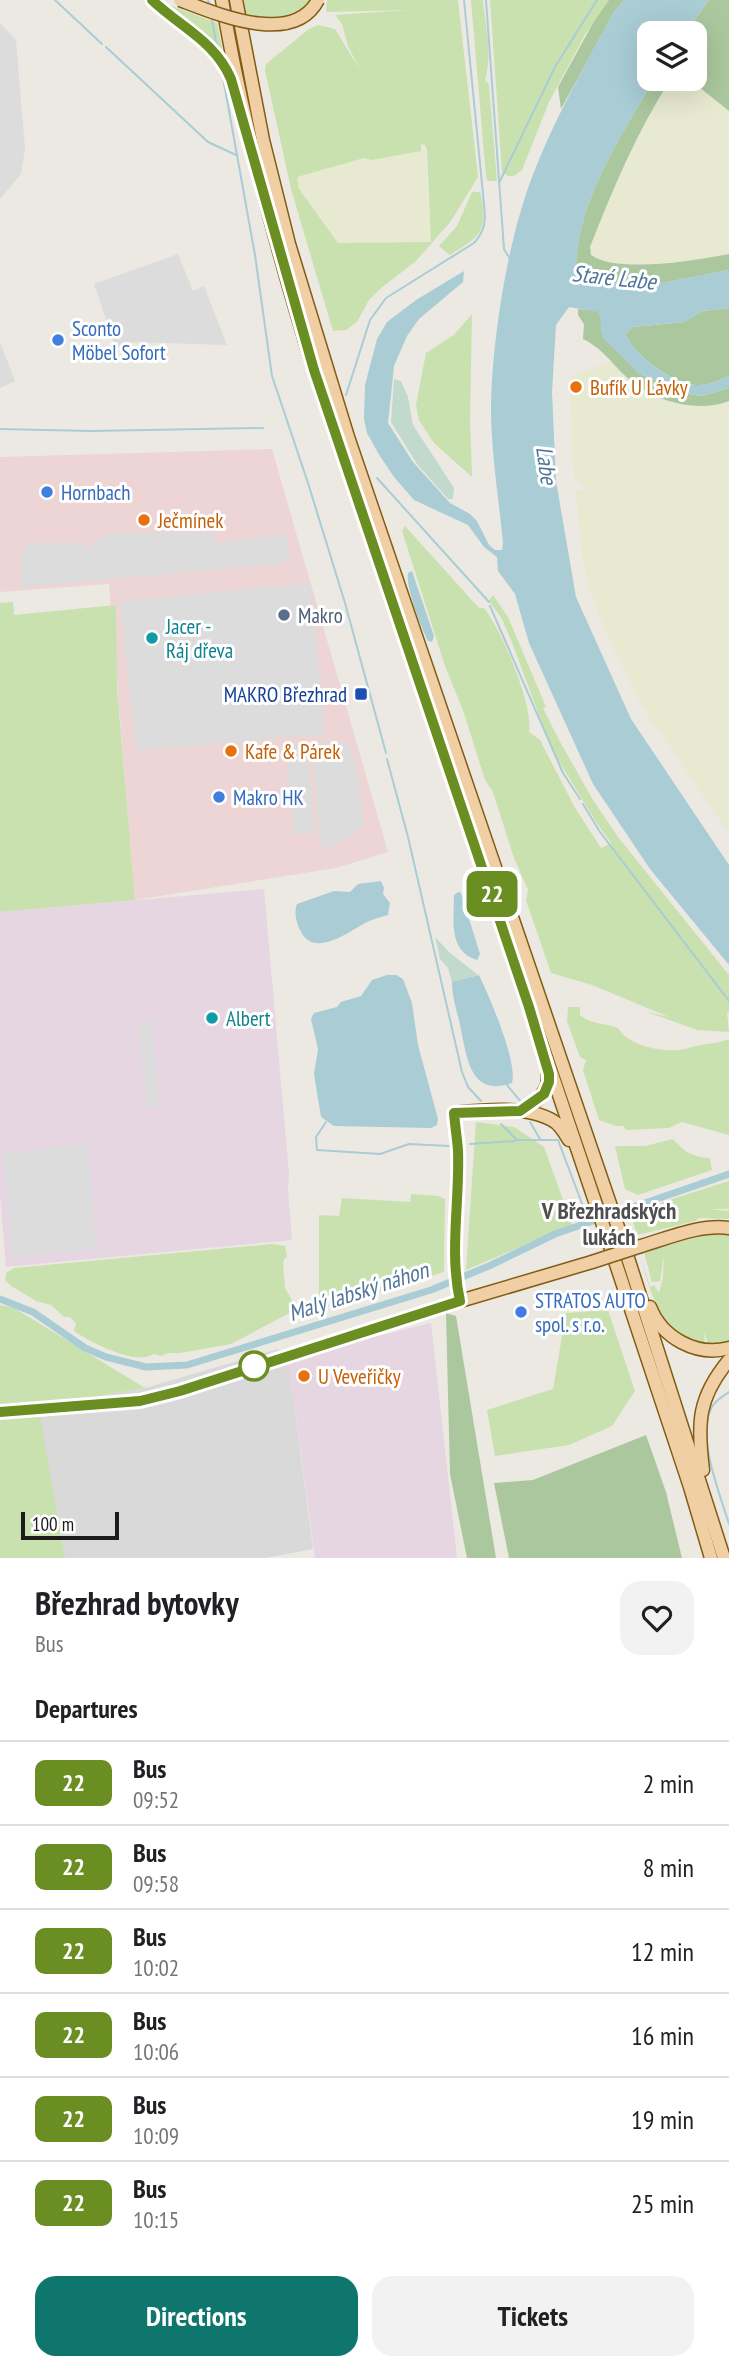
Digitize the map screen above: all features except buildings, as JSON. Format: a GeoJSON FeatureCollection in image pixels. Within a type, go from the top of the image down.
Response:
{"type":"FeatureCollection","features":[{"type":"Feature","properties":{"kind":"main road"},"geometry":{"type":"LineString","coordinates":[[152,0],[199,36],[216,53],[229,74],[245,121],[314,370],[585,1172]]}},
{"type":"Feature","properties":{"kind":"main road"},"geometry":{"type":"LineString","coordinates":[[180,0],[233,18],[280,24],[300,19],[313,9],[318,0]]}},
{"type":"Feature","properties":{"kind":"main road"},"geometry":{"type":"LineString","coordinates":[[222,0],[245,121]]}},
{"type":"Feature","properties":{"kind":"main road"},"geometry":{"type":"LineString","coordinates":[[238,0],[242,35],[263,140],[289,244],[348,437],[602,1201],[711,1511],[724,1558]]}},
{"type":"Feature","properties":{"kind":"main road"},"geometry":{"type":"LineString","coordinates":[[523,1110],[544,1094],[549,1082],[547,1063],[537,1030]]}},
{"type":"Feature","properties":{"kind":"main road"},"geometry":{"type":"LineString","coordinates":[[454,1113],[523,1110],[552,1120],[559,1125],[572,1145],[602,1201]]}},
{"type":"Feature","properties":{"kind":"main road"},"geometry":{"type":"LineString","coordinates":[[460,1301],[694,1231],[729,1228]]}},
{"type":"Feature","properties":{"kind":"main road"},"geometry":{"type":"LineString","coordinates":[[614,1235],[653,1314],[664,1330],[678,1340],[702,1350],[729,1348]]}},
{"type":"Feature","properties":{"kind":"main road"},"geometry":{"type":"LineString","coordinates":[[614,1235],[711,1558]]}},
{"type":"Feature","properties":{"kind":"main road"},"geometry":{"type":"LineString","coordinates":[[711,1511],[699,1426],[702,1404],[710,1384],[729,1360]]}},
{"type":"Feature","properties":{"kind":"shaded area"},"geometry":{"type":"Polygon","coordinates":[[[0,23],[16,40],[25,149],[21,174],[0,199],[0,23]]]}},
{"type":"Feature","properties":{"kind":"shaded area"},"geometry":{"type":"Polygon","coordinates":[[[178,254],[193,291],[204,286],[227,345],[133,342],[116,348],[94,284],[178,254]]]}},
{"type":"Feature","properties":{"kind":"shaded area"},"geometry":{"type":"Polygon","coordinates":[[[0,342],[15,381],[0,388],[0,342]]]}},
{"type":"Feature","properties":{"kind":"shaded area"},"geometry":{"type":"Polygon","coordinates":[[[272,449],[388,852],[336,868],[135,900],[109,584],[0,592],[0,457],[272,449]]]}},
{"type":"Feature","properties":{"kind":"shaded area"},"geometry":{"type":"Polygon","coordinates":[[[210,532],[218,543],[288,534],[289,559],[283,559],[284,563],[21,587],[21,552],[26,552],[26,543],[84,543],[84,547],[89,547],[107,533],[210,532]]]}},
{"type":"Feature","properties":{"kind":"shaded area","name":"Makro HK"},"geometry":{"type":"Polygon","coordinates":[[[311,583],[325,734],[136,751],[120,601],[311,583]]]}},
{"type":"Feature","properties":{"kind":"shaded area"},"geometry":{"type":"Polygon","coordinates":[[[311,744],[348,744],[351,749],[359,780],[364,825],[332,847],[321,848],[311,744]]]}},
{"type":"Feature","properties":{"kind":"shaded area"},"geometry":{"type":"Polygon","coordinates":[[[307,745],[315,833],[294,835],[286,747],[307,745]]]}},
{"type":"Feature","properties":{"kind":"shaded area"},"geometry":{"type":"Polygon","coordinates":[[[264,889],[289,1174],[292,1240],[6,1267],[0,1196],[0,912],[264,889]]]}},
{"type":"Feature","properties":{"kind":"shaded area"},"geometry":{"type":"Polygon","coordinates":[[[147,1019],[152,1021],[159,1107],[146,1108],[139,1026],[147,1019]]]}},
{"type":"Feature","properties":{"kind":"shaded area"},"geometry":{"type":"Polygon","coordinates":[[[88,1144],[96,1249],[12,1257],[3,1153],[88,1144]]]}},
{"type":"Feature","properties":{"kind":"shaded area"},"geometry":{"type":"Polygon","coordinates":[[[431,1323],[457,1558],[315,1558],[288,1358],[431,1323]]]}},
{"type":"Feature","properties":{"kind":"shaded area"},"geometry":{"type":"Polygon","coordinates":[[[278,1349],[288,1358],[313,1549],[265,1558],[0,1558],[0,1406],[83,1399],[145,1388],[278,1349]]]}},
{"type":"Feature","properties":{"kind":"green space"},"geometry":{"type":"Polygon","coordinates":[[[156,0],[217,23],[225,61],[156,0]]]}},
{"type":"Feature","properties":{"kind":"green space"},"geometry":{"type":"Polygon","coordinates":[[[244,0],[310,0],[304,7],[289,15],[272,17],[246,15],[244,0]]]}},
{"type":"Feature","properties":{"kind":"green space"},"geometry":{"type":"Polygon","coordinates":[[[327,0],[458,0],[478,177],[451,221],[416,261],[369,300],[357,322],[346,330],[333,331],[291,189],[265,70],[266,64],[309,29],[318,25],[335,29],[360,70],[348,46],[342,24],[335,15],[407,10],[326,12],[327,0]],[[421,144],[421,151],[372,160],[364,158],[297,177],[299,189],[338,243],[431,242],[425,145],[421,144]]]}},
{"type":"Feature","properties":{"kind":"green space"},"geometry":{"type":"Polygon","coordinates":[[[471,0],[483,0],[488,51],[485,80],[489,84],[497,181],[488,181],[486,177],[471,0]]]}},
{"type":"Feature","properties":{"kind":"green space"},"geometry":{"type":"Polygon","coordinates":[[[490,0],[609,0],[586,33],[549,102],[522,170],[514,176],[502,172],[490,0]]]}},
{"type":"Feature","properties":{"kind":"green space"},"geometry":{"type":"Polygon","coordinates":[[[609,0],[624,0],[614,12],[561,109],[558,87],[593,23],[609,0]]]}},
{"type":"Feature","properties":{"kind":"green space"},"geometry":{"type":"Polygon","coordinates":[[[709,0],[729,0],[729,111],[704,91],[707,91],[707,21],[694,21],[709,0]]]}},
{"type":"Feature","properties":{"kind":"green space"},"geometry":{"type":"Polygon","coordinates":[[[647,91],[664,91],[626,161],[590,247],[591,255],[603,261],[638,265],[729,254],[729,270],[667,282],[595,284],[576,274],[577,248],[583,223],[591,197],[614,148],[647,91]]]}},
{"type":"Feature","properties":{"kind":"green space"},"geometry":{"type":"Polygon","coordinates":[[[664,91],[704,91],[729,111],[729,254],[691,261],[649,264],[597,260],[591,255],[590,247],[605,208],[664,91]]]}},
{"type":"Feature","properties":{"kind":"green space"},"geometry":{"type":"Polygon","coordinates":[[[425,147],[431,242],[338,243],[299,189],[297,177],[345,163],[421,151],[421,148],[425,147]]]}},
{"type":"Feature","properties":{"kind":"green space"},"geometry":{"type":"Polygon","coordinates":[[[472,192],[480,192],[481,195],[482,226],[475,238],[450,255],[439,246],[457,226],[472,192]]]}},
{"type":"Feature","properties":{"kind":"green space"},"geometry":{"type":"Polygon","coordinates":[[[729,308],[729,376],[709,384],[686,383],[665,374],[637,351],[625,334],[634,327],[684,322],[703,311],[729,308]]]}},
{"type":"Feature","properties":{"kind":"green space"},"geometry":{"type":"Polygon","coordinates":[[[578,309],[598,311],[602,322],[601,330],[638,373],[688,394],[702,396],[729,388],[729,401],[705,406],[691,405],[665,400],[641,388],[597,348],[583,339],[584,324],[578,315],[578,309]]]}},
{"type":"Feature","properties":{"kind":"green space"},"geometry":{"type":"Polygon","coordinates":[[[472,314],[472,477],[434,443],[419,420],[416,405],[426,353],[454,335],[472,314]]]}},
{"type":"Feature","properties":{"kind":"green space"},"geometry":{"type":"Polygon","coordinates":[[[613,361],[632,383],[683,405],[710,406],[729,401],[729,646],[687,628],[729,647],[729,834],[641,705],[607,636],[588,585],[575,490],[583,490],[591,495],[574,477],[570,376],[613,361]]]}},
{"type":"Feature","properties":{"kind":"green space"},"geometry":{"type":"Polygon","coordinates":[[[394,379],[401,381],[408,397],[413,425],[454,488],[453,499],[448,499],[417,464],[391,422],[394,379]]]}},
{"type":"Feature","properties":{"kind":"green space"},"geometry":{"type":"Polygon","coordinates":[[[405,526],[491,618],[521,687],[529,720],[529,732],[540,740],[574,806],[601,848],[611,843],[552,750],[511,640],[502,619],[489,601],[493,595],[508,617],[546,707],[543,708],[593,800],[618,837],[729,975],[729,1032],[697,1030],[647,1012],[669,1017],[592,985],[551,973],[526,900],[528,890],[514,858],[493,792],[485,780],[464,713],[445,666],[402,531],[405,526]]]}},
{"type":"Feature","properties":{"kind":"green space"},"geometry":{"type":"Polygon","coordinates":[[[13,602],[14,615],[116,605],[117,687],[135,900],[0,912],[0,603],[13,602]]]}},
{"type":"Feature","properties":{"kind":"green space"},"geometry":{"type":"Polygon","coordinates":[[[435,937],[478,975],[452,982],[448,968],[440,959],[435,937]]]}},
{"type":"Feature","properties":{"kind":"green space"},"geometry":{"type":"Polygon","coordinates":[[[568,1007],[580,1007],[580,1015],[584,1018],[618,1028],[622,1034],[637,1043],[663,1050],[679,1050],[729,1039],[729,1135],[682,1122],[669,1128],[626,1130],[623,1126],[599,1120],[583,1070],[586,1060],[580,1057],[567,1021],[568,1007]]]}},
{"type":"Feature","properties":{"kind":"green space"},"geometry":{"type":"Polygon","coordinates":[[[476,1122],[514,1127],[544,1147],[572,1225],[466,1270],[476,1122]]]}},
{"type":"Feature","properties":{"kind":"green space"},"geometry":{"type":"Polygon","coordinates":[[[673,1139],[688,1153],[710,1158],[712,1170],[638,1195],[625,1189],[615,1146],[645,1146],[673,1139]]]}},
{"type":"Feature","properties":{"kind":"green space"},"geometry":{"type":"Polygon","coordinates":[[[729,1181],[729,1209],[708,1209],[729,1211],[729,1219],[699,1218],[637,1235],[631,1215],[729,1181]]]}},
{"type":"Feature","properties":{"kind":"green space"},"geometry":{"type":"Polygon","coordinates":[[[411,1194],[445,1199],[444,1272],[319,1310],[319,1215],[339,1216],[342,1198],[410,1202],[411,1194]]]}},
{"type":"Feature","properties":{"kind":"green space"},"geometry":{"type":"Polygon","coordinates":[[[724,1233],[729,1235],[729,1343],[708,1343],[704,1333],[705,1345],[691,1342],[669,1325],[661,1312],[654,1299],[649,1285],[641,1258],[650,1287],[654,1285],[659,1293],[664,1256],[660,1281],[652,1282],[644,1252],[693,1236],[724,1233]]]}},
{"type":"Feature","properties":{"kind":"green space"},"geometry":{"type":"Polygon","coordinates":[[[272,1244],[285,1246],[285,1288],[297,1309],[231,1344],[161,1356],[154,1354],[136,1357],[102,1347],[74,1331],[76,1323],[70,1317],[64,1317],[51,1305],[36,1301],[5,1280],[6,1273],[14,1268],[272,1244]]]}},
{"type":"Feature","properties":{"kind":"green space"},"geometry":{"type":"Polygon","coordinates":[[[0,1305],[14,1308],[145,1388],[83,1399],[0,1406],[0,1305]]]}},
{"type":"Feature","properties":{"kind":"green space"},"geometry":{"type":"Polygon","coordinates":[[[608,1310],[635,1391],[612,1426],[569,1445],[495,1456],[487,1410],[553,1389],[566,1313],[608,1310]]]}},
{"type":"Feature","properties":{"kind":"green space"},"geometry":{"type":"Polygon","coordinates":[[[446,1313],[456,1316],[496,1558],[467,1558],[450,1474],[446,1313]]]}},
{"type":"Feature","properties":{"kind":"green space"},"geometry":{"type":"Polygon","coordinates":[[[40,1416],[65,1558],[0,1558],[2,1419],[40,1416]]]}},
{"type":"Feature","properties":{"kind":"green space"},"geometry":{"type":"Polygon","coordinates":[[[646,1435],[666,1492],[682,1558],[509,1558],[494,1483],[533,1480],[646,1435]]]}},
{"type":"Feature","properties":{"kind":"water","name":"Labe"},"geometry":{"type":"Polygon","coordinates":[[[624,0],[709,0],[694,21],[637,21],[637,91],[647,91],[614,148],[591,197],[577,248],[576,274],[595,284],[667,282],[729,270],[729,308],[703,311],[684,322],[634,327],[625,334],[646,360],[676,380],[700,385],[729,376],[729,388],[702,396],[688,394],[638,373],[603,338],[598,312],[569,307],[556,325],[552,392],[556,481],[576,597],[631,719],[729,865],[729,965],[650,869],[593,784],[529,643],[515,594],[498,571],[497,557],[484,547],[468,525],[414,500],[378,453],[367,433],[364,419],[365,385],[377,339],[387,322],[416,300],[464,271],[463,282],[419,319],[407,336],[394,366],[388,423],[413,462],[450,503],[477,521],[489,545],[495,550],[502,550],[491,415],[501,303],[512,246],[526,194],[545,147],[566,101],[614,12],[624,0]]]}},
{"type":"Feature","properties":{"kind":"water"},"geometry":{"type":"Polygon","coordinates":[[[412,571],[434,636],[432,642],[428,641],[425,635],[411,596],[408,573],[412,571]]]}},
{"type":"Feature","properties":{"kind":"water"},"geometry":{"type":"Polygon","coordinates":[[[381,881],[383,894],[390,903],[388,915],[369,921],[332,941],[314,943],[306,939],[297,924],[297,904],[334,891],[350,892],[358,884],[381,881]]]}},
{"type":"Feature","properties":{"kind":"water"},"geometry":{"type":"Polygon","coordinates":[[[461,893],[480,954],[477,960],[461,950],[457,942],[454,895],[461,893]]]}},
{"type":"Feature","properties":{"kind":"water"},"geometry":{"type":"Polygon","coordinates":[[[396,975],[403,979],[412,1003],[418,1045],[438,1119],[437,1125],[431,1128],[334,1126],[321,1117],[314,1074],[318,1049],[311,1019],[314,1013],[337,1007],[341,1002],[361,996],[372,980],[396,975]]]}},
{"type":"Feature","properties":{"kind":"water"},"geometry":{"type":"Polygon","coordinates":[[[479,975],[507,1045],[513,1073],[512,1083],[487,1085],[478,1079],[468,1061],[452,982],[479,975]]]}},
{"type":"Feature","properties":{"kind":"waterway"},"geometry":{"type":"LineString","coordinates":[[55,0],[102,44]]}},
{"type":"Feature","properties":{"kind":"waterway"},"geometry":{"type":"LineString","coordinates":[[346,395],[370,320],[386,298],[474,243],[484,225],[485,210],[464,0]]}},
{"type":"Feature","properties":{"kind":"waterway"},"geometry":{"type":"LineString","coordinates":[[486,0],[504,249],[510,259]]}},
{"type":"Feature","properties":{"kind":"waterway"},"geometry":{"type":"LineString","coordinates":[[500,181],[555,67],[597,0]]}},
{"type":"Feature","properties":{"kind":"waterway"},"geometry":{"type":"LineString","coordinates":[[212,20],[217,47]]}},
{"type":"Feature","properties":{"kind":"waterway"},"geometry":{"type":"LineString","coordinates":[[106,47],[208,142],[236,155]]}},
{"type":"Feature","properties":{"kind":"waterway"},"geometry":{"type":"LineString","coordinates":[[222,72],[255,255],[272,376],[345,603],[386,753]]}},
{"type":"Feature","properties":{"kind":"waterway"},"geometry":{"type":"LineString","coordinates":[[0,429],[91,431],[263,428]]}},
{"type":"Feature","properties":{"kind":"waterway"},"geometry":{"type":"LineString","coordinates":[[377,478],[489,602]]}},
{"type":"Feature","properties":{"kind":"waterway"},"geometry":{"type":"LineString","coordinates":[[490,606],[563,773],[580,799]]}},
{"type":"Feature","properties":{"kind":"waterway"},"geometry":{"type":"LineString","coordinates":[[387,759],[408,837],[462,1072],[468,1087],[481,1101]]}},
{"type":"Feature","properties":{"kind":"waterway"},"geometry":{"type":"LineString","coordinates":[[583,804],[600,832],[729,1001]]}},
{"type":"Feature","properties":{"kind":"waterway"},"geometry":{"type":"LineString","coordinates":[[507,1085],[522,1103]]}},
{"type":"Feature","properties":{"kind":"waterway"},"geometry":{"type":"LineString","coordinates":[[326,1122],[316,1137],[317,1150],[380,1154],[409,1144],[449,1146]]}},
{"type":"Feature","properties":{"kind":"waterway"},"geometry":{"type":"LineString","coordinates":[[530,1122],[540,1139]]}},
{"type":"Feature","properties":{"kind":"waterway"},"geometry":{"type":"LineString","coordinates":[[501,1124],[517,1140],[558,1140],[589,1222]]}},
{"type":"Feature","properties":{"kind":"waterway"},"geometry":{"type":"LineString","coordinates":[[470,1144],[515,1141]]}},
{"type":"Feature","properties":{"kind":"waterway","name":"Malý labský náhon"},"geometry":{"type":"LineString","coordinates":[[0,1299],[33,1312],[85,1348],[106,1357],[146,1367],[187,1365],[431,1290],[555,1234],[729,1174]]}},
{"type":"Feature","properties":{"kind":"waterway"},"geometry":{"type":"LineString","coordinates":[[729,1392],[711,1408],[707,1423],[708,1452],[729,1524]]}},
{"type":"Feature","properties":{"kind":"bus line","name":"22"},"geometry":{"type":"LineString","coordinates":[[0,1412],[140,1401],[180,1391],[460,1301],[455,1273],[454,1226],[458,1151],[454,1113],[520,1111],[544,1094],[549,1082],[547,1063],[529,1007],[314,370],[231,79],[207,42],[152,0]]}},
{"type":"Feature","properties":{"kind":"place","name":"Sconto Möbel Sofort"},"geometry":{"type":"Point","coordinates":[58,340]}},
{"type":"Feature","properties":{"kind":"place","name":"Bufík U Lávky"},"geometry":{"type":"Point","coordinates":[576,387]}},
{"type":"Feature","properties":{"kind":"place","name":"Hornbach"},"geometry":{"type":"Point","coordinates":[47,492]}},
{"type":"Feature","properties":{"kind":"place","name":"Ječmínek"},"geometry":{"type":"Point","coordinates":[144,520]}},
{"type":"Feature","properties":{"kind":"place","name":"Makro"},"geometry":{"type":"Point","coordinates":[284,615]}},
{"type":"Feature","properties":{"kind":"place","name":"Jacer - Ráj dřeva"},"geometry":{"type":"Point","coordinates":[152,638]}},
{"type":"Feature","properties":{"kind":"place","name":"MAKRO Březhrad"},"geometry":{"type":"Point","coordinates":[361,694]}},
{"type":"Feature","properties":{"kind":"place","name":"Kafe & Párek"},"geometry":{"type":"Point","coordinates":[231,751]}},
{"type":"Feature","properties":{"kind":"place","name":"Makro HK"},"geometry":{"type":"Point","coordinates":[219,797]}},
{"type":"Feature","properties":{"kind":"place","name":"Albert"},"geometry":{"type":"Point","coordinates":[212,1018]}},
{"type":"Feature","properties":{"kind":"place","name":"STRATOS AUTO spol. s r.o."},"geometry":{"type":"Point","coordinates":[521,1312]}},
{"type":"Feature","properties":{"kind":"place","name":"U Veveřičky"},"geometry":{"type":"Point","coordinates":[304,1376]}},
{"type":"Feature","properties":{"kind":"district","name":"V Březhradských lukách"},"geometry":{"type":"Point","coordinates":[609,1223]}},
{"type":"Feature","properties":{"kind":"water label","name":"Staré Labe"},"geometry":{"type":"Point","coordinates":[614,277]}}]}
